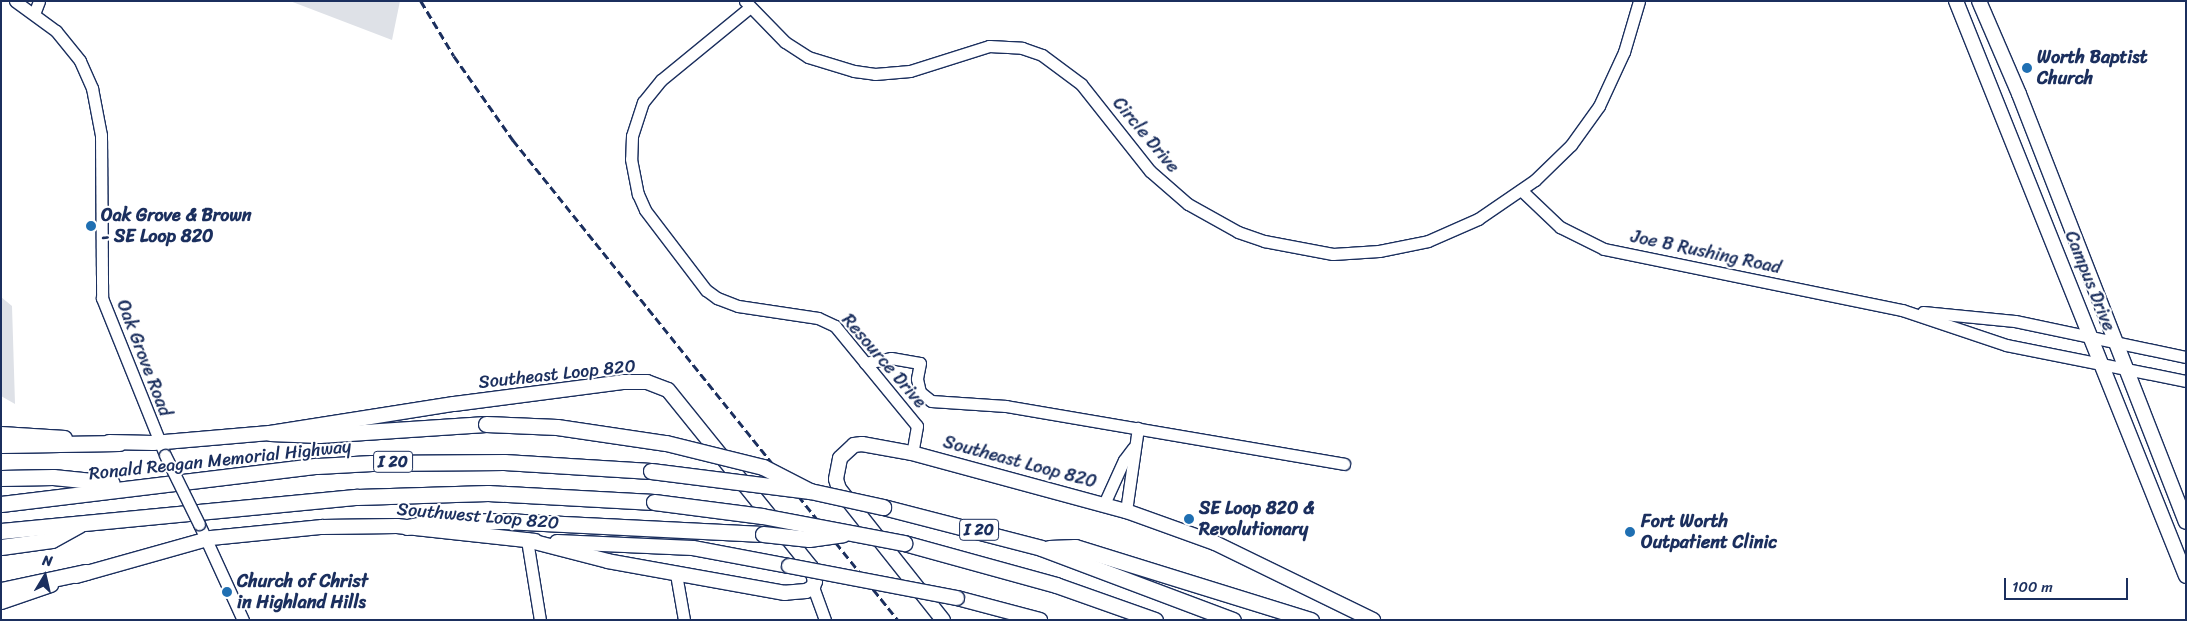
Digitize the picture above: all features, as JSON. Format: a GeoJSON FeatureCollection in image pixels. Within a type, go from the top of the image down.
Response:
{"type":"FeatureCollection","features":[{"type":"Feature","properties":{"kind":"highway"},"geometry":{"type":"LineString","coordinates":[[270,433],[318,435],[486,424],[566,428],[666,443],[763,467],[810,491]]}},
{"type":"Feature","properties":{"kind":"highway"},"geometry":{"type":"LineString","coordinates":[[1,445],[119,443]]}},
{"type":"Feature","properties":{"kind":"highway","name":"Ronald Reagan Memorial Highway"},"geometry":{"type":"LineString","coordinates":[[1,504],[135,486],[317,466],[402,462],[504,462],[651,470],[810,491],[883,507],[1041,548],[1232,620]]}},
{"type":"Feature","properties":{"kind":"highway"},"geometry":{"type":"LineString","coordinates":[[1,478],[53,477],[135,486]]}},
{"type":"Feature","properties":{"kind":"highway","name":"I 20"},"geometry":{"type":"LineString","coordinates":[[1,531],[298,501],[404,495],[529,494],[654,502],[762,516],[855,532],[904,543],[1047,583],[1154,620]]}},
{"type":"Feature","properties":{"kind":"highway"},"geometry":{"type":"LineString","coordinates":[[1,547],[52,540],[87,521]]}},
{"type":"Feature","properties":{"kind":"highway"},"geometry":{"type":"LineString","coordinates":[[407,527],[433,522],[504,521],[763,534],[810,539],[855,532]]}},
{"type":"Feature","properties":{"kind":"highway"},"geometry":{"type":"LineString","coordinates":[[1041,548],[1075,548],[1311,620]]}},
{"type":"Feature","properties":{"kind":"highway"},"geometry":{"type":"LineString","coordinates":[[1,590],[86,572]]}},
{"type":"Feature","properties":{"kind":"main road","name":"Campus Drive"},"geometry":{"type":"LineString","coordinates":[[1956,1],[2092,336],[2186,576]]}},
{"type":"Feature","properties":{"kind":"main road","name":"Campus Drive"},"geometry":{"type":"LineString","coordinates":[[1979,1],[2186,522]]}},
{"type":"Feature","properties":{"kind":"main road"},"geometry":{"type":"LineString","coordinates":[[1980,64],[2002,57]]}},
{"type":"Feature","properties":{"kind":"main road","name":"Southeast Loop 820"},"geometry":{"type":"LineString","coordinates":[[1,434],[119,443],[163,449],[623,382],[661,386],[668,390],[811,567],[813,587]]}},
{"type":"Feature","properties":{"kind":"main road","name":"Southeast Loop 820"},"geometry":{"type":"LineString","coordinates":[[943,620],[846,498],[836,479],[840,458],[854,445],[862,444],[912,453],[1126,511],[1224,547],[1373,620]]}},
{"type":"Feature","properties":{"kind":"main road","name":"Southwest Loop 820"},"geometry":{"type":"LineString","coordinates":[[1,602],[86,572],[206,540],[322,527],[407,527],[527,540],[694,548],[957,598],[1040,620]]}},
{"type":"Feature","properties":{"kind":"main road"},"geometry":{"type":"LineString","coordinates":[[527,540],[676,574],[785,593],[799,593],[813,587]]}},
{"type":"Feature","properties":{"kind":"street","name":"Oak Grove Road"},"geometry":{"type":"LineString","coordinates":[[16,1],[34,14],[70,47],[92,88],[101,135],[102,298],[163,449],[243,620]]}},
{"type":"Feature","properties":{"kind":"street"},"geometry":{"type":"LineString","coordinates":[[34,14],[39,1]]}},
{"type":"Feature","properties":{"kind":"street","name":"Circle Drive"},"geometry":{"type":"LineString","coordinates":[[747,4],[785,42],[808,57],[854,71],[876,74],[910,71],[989,46],[1022,48],[1042,55],[1082,84],[1134,153],[1174,194],[1238,232],[1284,247],[1333,254],[1404,248],[1454,231],[1521,190],[1571,145],[1599,106],[1624,52],[1639,1]]}},
{"type":"Feature","properties":{"kind":"street","name":"Resource Drive"},"geometry":{"type":"LineString","coordinates":[[747,4],[661,80],[643,102],[632,136],[630,159],[638,194],[645,210],[706,290],[717,298],[738,306],[825,320],[835,326],[917,426],[912,453]]}},
{"type":"Feature","properties":{"kind":"street","name":"Joe B Rushing Road"},"geometry":{"type":"LineString","coordinates":[[1521,190],[1560,228],[1604,249],[1902,310],[2015,321],[2186,357]]}},
{"type":"Feature","properties":{"kind":"street","name":"Joe B Rushing Road"},"geometry":{"type":"LineString","coordinates":[[1902,310],[2006,345],[2186,381]]}},
{"type":"Feature","properties":{"kind":"street"},"geometry":{"type":"LineString","coordinates":[[865,362],[890,358],[920,363],[917,379],[920,392],[931,401],[1006,406],[1344,464]]}},
{"type":"Feature","properties":{"kind":"street"},"geometry":{"type":"LineString","coordinates":[[1126,511],[1133,448],[1138,428]]}},
{"type":"Feature","properties":{"kind":"street"},"geometry":{"type":"LineString","coordinates":[[1104,504],[1124,460],[1133,448]]}},
{"type":"Feature","properties":{"kind":"street"},"geometry":{"type":"LineString","coordinates":[[527,540],[540,620]]}},
{"type":"Feature","properties":{"kind":"street"},"geometry":{"type":"LineString","coordinates":[[676,574],[684,620]]}},
{"type":"Feature","properties":{"kind":"street"},"geometry":{"type":"LineString","coordinates":[[813,587],[825,620]]}},
{"type":"Feature","properties":{"kind":"shaded area"},"geometry":{"type":"Polygon","coordinates":[[[290,1],[400,1],[392,40],[290,1]]]}},
{"type":"Feature","properties":{"kind":"shaded area"},"geometry":{"type":"Polygon","coordinates":[[[1,297],[12,306],[15,404],[1,396],[1,297]]]}},
{"type":"Feature","properties":{"kind":"railway"},"geometry":{"type":"LineString","coordinates":[[421,1],[454,56],[513,140],[898,620]]}},
{"type":"Feature","properties":{"kind":"place","name":"Worth Baptist Church"},"geometry":{"type":"Point","coordinates":[2027,68]}},
{"type":"Feature","properties":{"kind":"place","name":"Oak Grove & Brown - SE Loop 820"},"geometry":{"type":"Point","coordinates":[91,226]}},
{"type":"Feature","properties":{"kind":"place","name":"SE Loop 820 & Revolutionary"},"geometry":{"type":"Point","coordinates":[1189,519]}},
{"type":"Feature","properties":{"kind":"place","name":"Fort Worth Outpatient Clinic"},"geometry":{"type":"Point","coordinates":[1630,532]}},
{"type":"Feature","properties":{"kind":"place","name":"Church of Christ in Highland Hills"},"geometry":{"type":"Point","coordinates":[227,592]}}]}
